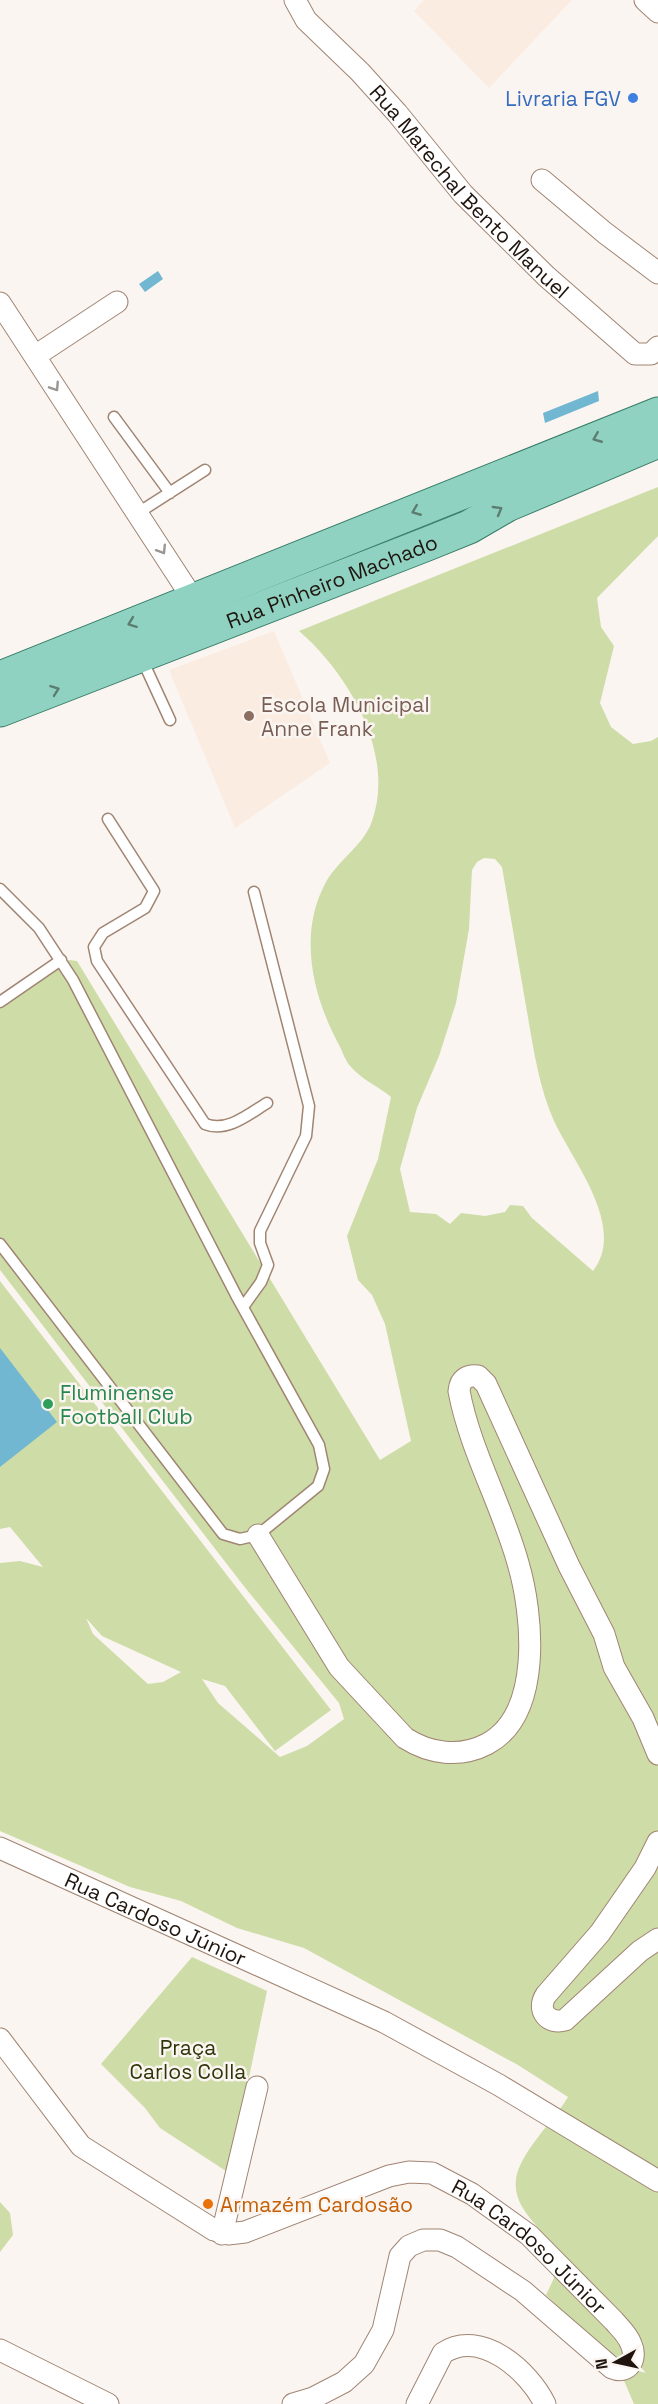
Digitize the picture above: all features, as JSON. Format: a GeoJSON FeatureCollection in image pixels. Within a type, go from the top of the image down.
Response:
{"type":"FeatureCollection","features":[{"type":"Feature","properties":{"kind":"main road","name":"Rua Pinheiro Machado"},"geometry":{"type":"LineString","coordinates":[[0,678],[658,414]]}},
{"type":"Feature","properties":{"kind":"main road","name":"Rua Pinheiro Machado"},"geometry":{"type":"LineString","coordinates":[[0,710],[141,657],[469,527],[507,505],[658,441]]}},
{"type":"Feature","properties":{"kind":"street","name":"Rua Marechal Bento Manuel"},"geometry":{"type":"LineString","coordinates":[[296,0],[306,20],[360,72],[397,112],[463,194],[546,276],[635,354],[651,354],[658,347]]}},
{"type":"Feature","properties":{"kind":"street"},"geometry":{"type":"LineString","coordinates":[[645,0],[658,12]]}},
{"type":"Feature","properties":{"kind":"street"},"geometry":{"type":"LineString","coordinates":[[542,180],[605,233],[658,273]]}},
{"type":"Feature","properties":{"kind":"street"},"geometry":{"type":"LineString","coordinates":[[35,356],[117,302]]}},
{"type":"Feature","properties":{"kind":"street"},"geometry":{"type":"LineString","coordinates":[[0,303],[193,599]]}},
{"type":"Feature","properties":{"kind":"street"},"geometry":{"type":"LineString","coordinates":[[258,1535],[339,1667],[405,1738],[416,1745],[440,1752],[465,1752],[489,1743],[509,1725],[522,1702],[528,1673],[529,1641],[525,1593],[518,1562],[459,1391],[463,1380],[467,1377],[478,1376],[486,1384],[604,1634],[614,1667],[643,1718],[658,1754]]}},
{"type":"Feature","properties":{"kind":"street"},"geometry":{"type":"LineString","coordinates":[[658,1842],[645,1868],[600,1933],[546,1995],[542,2005],[545,2015],[554,2021],[569,2017],[640,1951],[658,1939]]}},
{"type":"Feature","properties":{"kind":"street","name":"Rua Cardoso Júnior"},"geometry":{"type":"LineString","coordinates":[[0,1848],[384,2022],[508,2091],[658,2181]]}},
{"type":"Feature","properties":{"kind":"street"},"geometry":{"type":"LineString","coordinates":[[0,2040],[81,2146],[222,2234],[257,2087]]}},
{"type":"Feature","properties":{"kind":"street","name":"Rua Cardoso Júnior"},"geometry":{"type":"LineString","coordinates":[[222,2234],[236,2234],[254,2229],[389,2176],[409,2172],[432,2173],[472,2194],[529,2235],[625,2333],[633,2349],[632,2362],[628,2368],[621,2370],[612,2368],[523,2291],[452,2245],[440,2240],[423,2240],[409,2246],[400,2256],[383,2330],[364,2364],[344,2382],[313,2398],[294,2404]]}},
{"type":"Feature","properties":{"kind":"street"},"geometry":{"type":"LineString","coordinates":[[417,2404],[443,2353],[450,2348],[469,2345],[493,2351],[531,2383],[545,2404]]}},
{"type":"Feature","properties":{"kind":"street"},"geometry":{"type":"LineString","coordinates":[[0,2350],[108,2404]]}},
{"type":"Feature","properties":{"kind":"lane"},"geometry":{"type":"LineString","coordinates":[[114,417],[170,493]]}},
{"type":"Feature","properties":{"kind":"lane"},"geometry":{"type":"LineString","coordinates":[[138,513],[205,470]]}},
{"type":"Feature","properties":{"kind":"lane"},"geometry":{"type":"LineString","coordinates":[[141,657],[170,720]]}},
{"type":"Feature","properties":{"kind":"lane"},"geometry":{"type":"LineString","coordinates":[[108,819],[154,891],[145,908],[103,933],[94,947],[97,962],[205,1124],[214,1128],[227,1126],[267,1103]]}},
{"type":"Feature","properties":{"kind":"lane"},"geometry":{"type":"LineString","coordinates":[[0,889],[39,928],[61,960],[243,1307],[319,1445],[324,1469],[318,1486],[258,1535],[240,1539],[223,1534],[0,1244]]}},
{"type":"Feature","properties":{"kind":"lane"},"geometry":{"type":"LineString","coordinates":[[243,1307],[261,1282],[268,1265],[260,1243],[260,1231],[306,1136],[310,1122],[309,1106],[254,892]]}},
{"type":"Feature","properties":{"kind":"lane"},"geometry":{"type":"LineString","coordinates":[[0,1002],[61,960]]}},
{"type":"Feature","properties":{"kind":"shaded area"},"geometry":{"type":"Polygon","coordinates":[[[424,0],[572,0],[489,88],[414,11],[424,0]]]}},
{"type":"Feature","properties":{"kind":"shaded area","name":"Escola Municipal Anne Frank"},"geometry":{"type":"Polygon","coordinates":[[[274,631],[330,763],[235,828],[169,670],[274,631]]]}},
{"type":"Feature","properties":{"kind":"green space"},"geometry":{"type":"Polygon","coordinates":[[[658,487],[658,536],[597,598],[601,627],[614,646],[600,703],[611,727],[633,744],[651,741],[658,737],[658,2404],[634,2404],[616,2362],[546,2295],[556,2270],[555,2257],[544,2235],[521,2204],[516,2192],[516,2179],[524,2158],[568,2097],[518,2065],[304,1948],[237,1928],[181,1901],[130,1887],[0,1831],[0,1563],[20,1561],[43,1567],[10,1527],[0,1529],[0,1281],[331,1710],[275,1751],[225,1686],[202,1679],[218,1703],[280,1757],[307,1746],[344,1719],[339,1703],[243,1585],[0,1270],[0,1007],[69,960],[77,961],[380,1460],[411,1441],[385,1324],[372,1295],[358,1280],[347,1236],[378,1159],[391,1097],[360,1075],[345,1059],[321,1004],[312,963],[312,922],[317,902],[331,874],[368,830],[378,795],[378,769],[363,717],[350,692],[317,648],[299,631],[658,487]],[[484,858],[477,862],[472,870],[469,929],[456,1003],[439,1056],[417,1108],[400,1169],[410,1212],[436,1214],[450,1224],[461,1213],[485,1216],[505,1212],[510,1205],[523,1206],[532,1218],[593,1271],[602,1254],[604,1235],[601,1215],[584,1175],[548,1107],[534,1050],[502,867],[495,859],[484,858]],[[86,1618],[93,1634],[148,1684],[163,1682],[181,1672],[102,1636],[86,1618]]]}},
{"type":"Feature","properties":{"kind":"green space","name":"Praça Carlos Colla"},"geometry":{"type":"Polygon","coordinates":[[[192,1957],[267,1991],[229,2173],[160,2128],[145,2108],[101,2064],[192,1957]]]}},
{"type":"Feature","properties":{"kind":"green space"},"geometry":{"type":"Polygon","coordinates":[[[0,2202],[10,2213],[13,2235],[0,2252],[0,2202]]]}},
{"type":"Feature","properties":{"kind":"water"},"geometry":{"type":"Polygon","coordinates":[[[158,271],[163,279],[145,292],[139,284],[158,271]]]}},
{"type":"Feature","properties":{"kind":"water"},"geometry":{"type":"Polygon","coordinates":[[[598,391],[599,401],[545,423],[543,413],[598,391]]]}},
{"type":"Feature","properties":{"kind":"water"},"geometry":{"type":"Polygon","coordinates":[[[0,1348],[57,1422],[0,1467],[0,1348]]]}},
{"type":"Feature","properties":{"kind":"place","name":"Livraria FGV"},"geometry":{"type":"Point","coordinates":[633,98]}},
{"type":"Feature","properties":{"kind":"place","name":"Escola Municipal Anne Frank"},"geometry":{"type":"Point","coordinates":[249,716]}},
{"type":"Feature","properties":{"kind":"place","name":"Fluminense Football Club"},"geometry":{"type":"Point","coordinates":[48,1404]}},
{"type":"Feature","properties":{"kind":"place","name":"Armazém Cardosão"},"geometry":{"type":"Point","coordinates":[208,2204]}}]}
